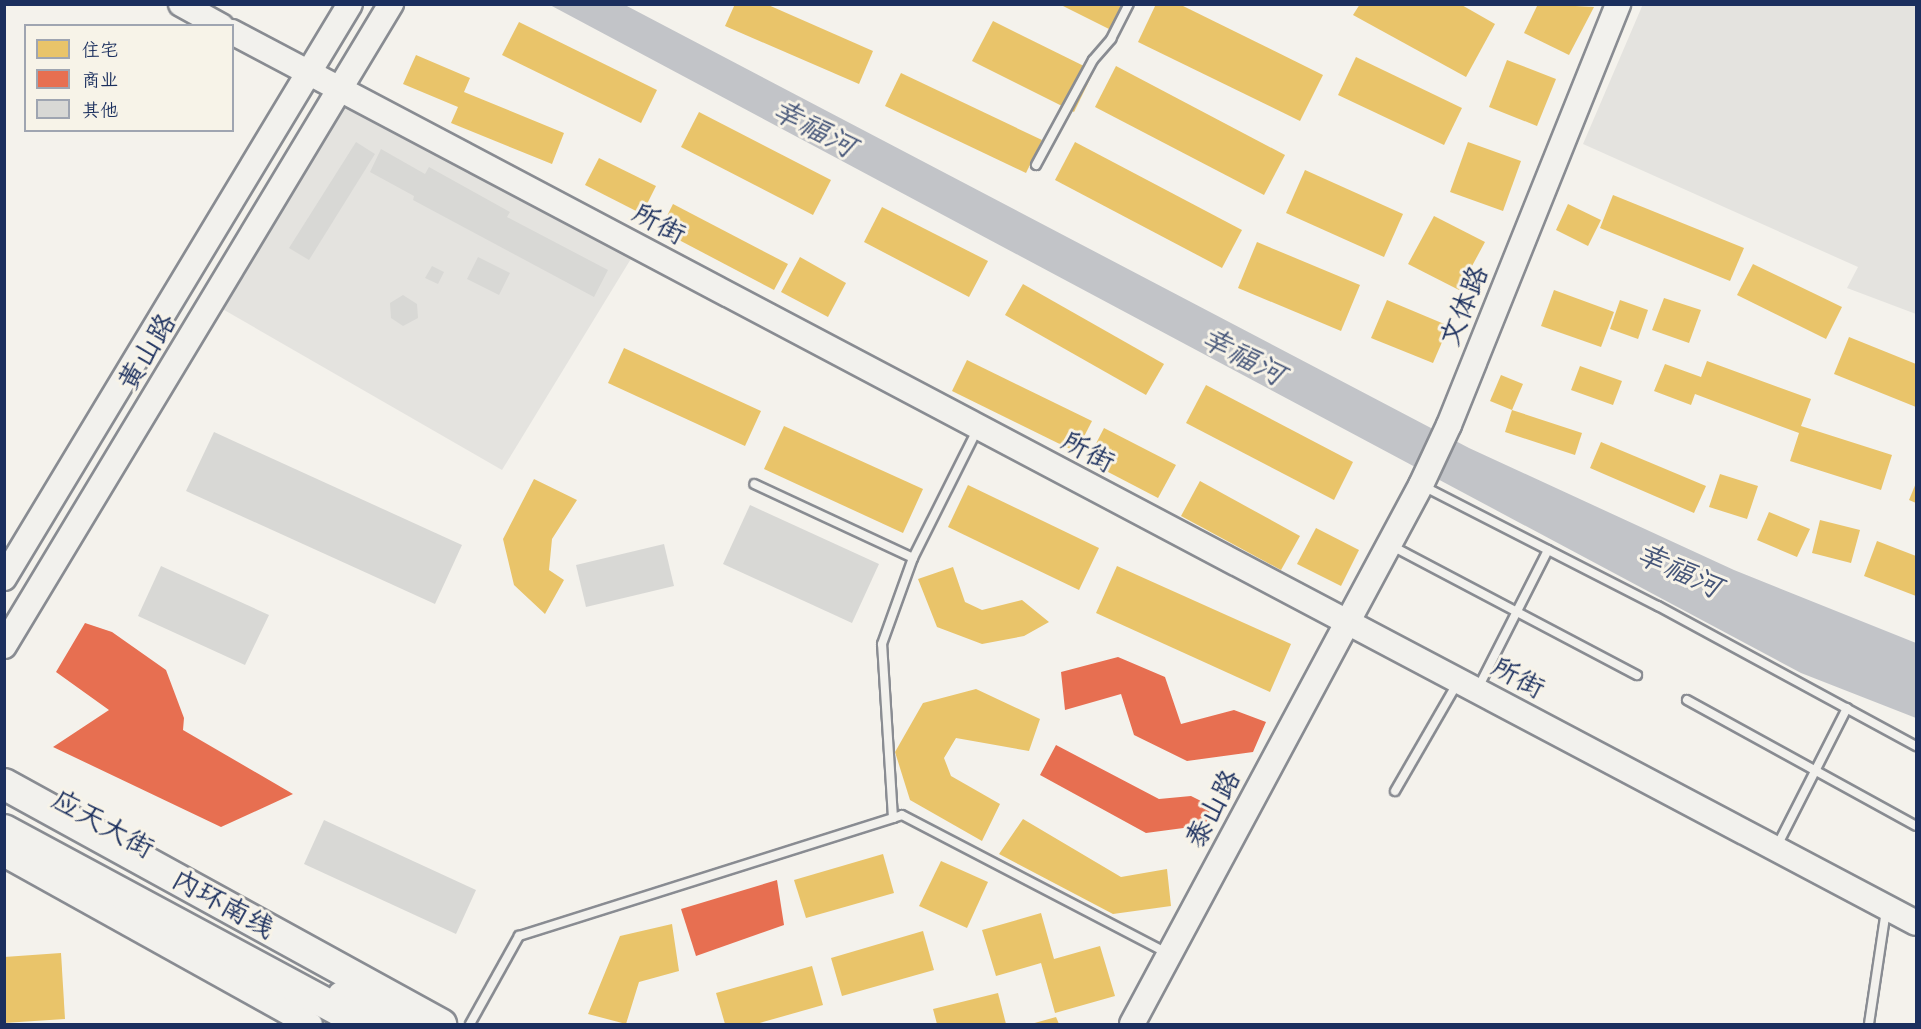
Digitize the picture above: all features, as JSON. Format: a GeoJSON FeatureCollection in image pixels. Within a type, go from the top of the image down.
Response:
{"type":"FeatureCollection","features":[{"type":"Feature","properties":{"kind":"highway","name":"内环南线"},"geometry":{"type":"LineString","coordinates":[[4,784],[441,1024]]}},
{"type":"Feature","properties":{"kind":"highway","name":"内环南线"},"geometry":{"type":"LineString","coordinates":[[4,830],[364,1024]]}},
{"type":"Feature","properties":{"kind":"main road","name":"应天大街"},"geometry":{"type":"LineString","coordinates":[[4,797],[417,1024]]}},
{"type":"Feature","properties":{"kind":"main road","name":"应天大街"},"geometry":{"type":"LineString","coordinates":[[4,814],[396,1024]]}},
{"type":"Feature","properties":{"kind":"street"},"geometry":{"type":"LineString","coordinates":[[181,4],[217,24]]}},
{"type":"Feature","properties":{"kind":"street","name":"黄山路"},"geometry":{"type":"LineString","coordinates":[[4,578],[350,4]]}},
{"type":"Feature","properties":{"kind":"street","name":"黄山路"},"geometry":{"type":"LineString","coordinates":[[4,646],[342,89],[391,4]]}},
{"type":"Feature","properties":{"kind":"street","name":"文体路"},"geometry":{"type":"LineString","coordinates":[[1348,622],[1423,481],[1445,431],[1618,4]]}},
{"type":"Feature","properties":{"kind":"street","name":"所街"},"geometry":{"type":"LineString","coordinates":[[234,33],[1917,923]]}},
{"type":"Feature","properties":{"kind":"street","name":"泰山路"},"geometry":{"type":"LineString","coordinates":[[1132,1024],[1348,622]]}},
{"type":"Feature","properties":{"kind":"street","name":"应天大街"},"geometry":{"type":"LineString","coordinates":[[4,768],[444,1014],[448,1024]]}},
{"type":"Feature","properties":{"kind":"street"},"geometry":{"type":"LineString","coordinates":[[4,854],[310,1024]]}},
{"type":"Feature","properties":{"kind":"lane"},"geometry":{"type":"LineString","coordinates":[[1036,165],[1093,60],[1111,39],[1129,4]]}},
{"type":"Feature","properties":{"kind":"lane"},"geometry":{"type":"LineString","coordinates":[[893,818],[882,645],[913,558],[978,428]]}},
{"type":"Feature","properties":{"kind":"lane"},"geometry":{"type":"LineString","coordinates":[[1423,481],[1917,746]]}},
{"type":"Feature","properties":{"kind":"lane"},"geometry":{"type":"LineString","coordinates":[[754,484],[913,558]]}},
{"type":"Feature","properties":{"kind":"lane"},"geometry":{"type":"LineString","coordinates":[[1389,545],[1637,675]]}},
{"type":"Feature","properties":{"kind":"lane"},"geometry":{"type":"LineString","coordinates":[[1395,791],[1516,611],[1548,550]]}},
{"type":"Feature","properties":{"kind":"lane"},"geometry":{"type":"LineString","coordinates":[[1687,700],[1917,826]]}},
{"type":"Feature","properties":{"kind":"lane"},"geometry":{"type":"LineString","coordinates":[[1776,849],[1848,708]]}},
{"type":"Feature","properties":{"kind":"lane"},"geometry":{"type":"LineString","coordinates":[[470,1024],[519,936],[902,815],[1169,954]]}},
{"type":"Feature","properties":{"kind":"lane"},"geometry":{"type":"LineString","coordinates":[[1869,1024],[1886,907]]}},
{"type":"Feature","properties":{"kind":"shaded area"},"geometry":{"type":"Polygon","coordinates":[[[1643,4],[1916,5],[1916,314],[1847,288],[1858,267],[1583,144],[1643,4]]]}},
{"type":"Feature","properties":{"kind":"shaded area"},"geometry":{"type":"Polygon","coordinates":[[[342,89],[640,244],[502,470],[212,303],[342,89]]]}},
{"type":"Feature","properties":{"kind":"water","name":"幸福河"},"geometry":{"type":"Polygon","coordinates":[[[550,5],[625,5],[1469,448],[1734,570],[1916,643],[1916,718],[1801,673],[550,5]]]}},
{"type":"Feature","properties":{"kind":"building: 住宅"},"geometry":{"type":"Polygon","coordinates":[[[735,4],[766,4],[873,51],[859,84],[725,26],[735,4]]]}},
{"type":"Feature","properties":{"kind":"building: 住宅"},"geometry":{"type":"Polygon","coordinates":[[[1059,4],[1132,4],[1117,33],[1059,4]]]}},
{"type":"Feature","properties":{"kind":"building: 住宅"},"geometry":{"type":"Polygon","coordinates":[[[1156,4],[1179,4],[1323,75],[1300,121],[1138,42],[1156,4]]]}},
{"type":"Feature","properties":{"kind":"building: 住宅"},"geometry":{"type":"Polygon","coordinates":[[[1360,4],[1460,4],[1495,24],[1466,77],[1353,15],[1360,4]]]}},
{"type":"Feature","properties":{"kind":"building: 住宅"},"geometry":{"type":"Polygon","coordinates":[[[1538,4],[1594,7],[1569,55],[1524,33],[1538,4]]]}},
{"type":"Feature","properties":{"kind":"building: 住宅"},"geometry":{"type":"Polygon","coordinates":[[[993,21],[1094,71],[1074,112],[972,61],[993,21]]]}},
{"type":"Feature","properties":{"kind":"building: 住宅"},"geometry":{"type":"Polygon","coordinates":[[[519,22],[657,90],[641,123],[502,55],[519,22]]]}},
{"type":"Feature","properties":{"kind":"building: 住宅"},"geometry":{"type":"Polygon","coordinates":[[[416,55],[470,78],[464,92],[564,133],[552,164],[451,123],[458,107],[403,84],[416,55]]]}},
{"type":"Feature","properties":{"kind":"building: 住宅"},"geometry":{"type":"Polygon","coordinates":[[[1356,57],[1462,108],[1444,145],[1338,95],[1356,57]]]}},
{"type":"Feature","properties":{"kind":"building: 住宅"},"geometry":{"type":"Polygon","coordinates":[[[1507,60],[1556,79],[1537,126],[1489,107],[1507,60]]]}},
{"type":"Feature","properties":{"kind":"building: 住宅"},"geometry":{"type":"Polygon","coordinates":[[[1116,66],[1285,155],[1264,195],[1095,107],[1116,66]]]}},
{"type":"Feature","properties":{"kind":"building: 住宅"},"geometry":{"type":"Polygon","coordinates":[[[901,73],[1042,140],[1026,173],[885,106],[901,73]]]}},
{"type":"Feature","properties":{"kind":"building: 住宅"},"geometry":{"type":"Polygon","coordinates":[[[699,112],[831,180],[813,215],[681,147],[699,112]]]}},
{"type":"Feature","properties":{"kind":"building: 住宅"},"geometry":{"type":"Polygon","coordinates":[[[1075,142],[1242,230],[1222,268],[1055,180],[1075,142]]]}},
{"type":"Feature","properties":{"kind":"building: 住宅"},"geometry":{"type":"Polygon","coordinates":[[[1468,142],[1521,161],[1503,211],[1450,192],[1468,142]]]}},
{"type":"Feature","properties":{"kind":"building: 住宅"},"geometry":{"type":"Polygon","coordinates":[[[599,158],[656,186],[642,214],[585,185],[599,158]]]}},
{"type":"Feature","properties":{"kind":"building: 住宅"},"geometry":{"type":"Polygon","coordinates":[[[1305,170],[1403,214],[1384,257],[1286,213],[1305,170]]]}},
{"type":"Feature","properties":{"kind":"building: 住宅"},"geometry":{"type":"Polygon","coordinates":[[[1613,195],[1744,248],[1730,281],[1600,228],[1613,195]]]}},
{"type":"Feature","properties":{"kind":"building: 住宅"},"geometry":{"type":"Polygon","coordinates":[[[673,204],[788,264],[774,290],[660,230],[673,204]]]}},
{"type":"Feature","properties":{"kind":"building: 住宅"},"geometry":{"type":"Polygon","coordinates":[[[1568,204],[1601,220],[1588,246],[1556,230],[1568,204]]]}},
{"type":"Feature","properties":{"kind":"building: 住宅"},"geometry":{"type":"Polygon","coordinates":[[[882,207],[988,261],[969,297],[864,242],[882,207]]]}},
{"type":"Feature","properties":{"kind":"building: 住宅"},"geometry":{"type":"Polygon","coordinates":[[[1434,216],[1485,242],[1459,290],[1408,264],[1434,216]]]}},
{"type":"Feature","properties":{"kind":"building: 住宅"},"geometry":{"type":"Polygon","coordinates":[[[1257,242],[1360,285],[1341,331],[1238,288],[1257,242]]]}},
{"type":"Feature","properties":{"kind":"building: 住宅"},"geometry":{"type":"Polygon","coordinates":[[[800,257],[846,283],[828,317],[781,292],[800,257]]]}},
{"type":"Feature","properties":{"kind":"building: 住宅"},"geometry":{"type":"Polygon","coordinates":[[[1753,264],[1842,307],[1826,339],[1737,295],[1753,264]]]}},
{"type":"Feature","properties":{"kind":"building: 住宅"},"geometry":{"type":"Polygon","coordinates":[[[1023,284],[1164,364],[1146,395],[1005,315],[1023,284]]]}},
{"type":"Feature","properties":{"kind":"building: 住宅"},"geometry":{"type":"Polygon","coordinates":[[[1554,290],[1614,312],[1601,347],[1541,326],[1554,290]]]}},
{"type":"Feature","properties":{"kind":"building: 住宅"},"geometry":{"type":"Polygon","coordinates":[[[1664,298],[1701,310],[1689,343],[1652,330],[1664,298]]]}},
{"type":"Feature","properties":{"kind":"building: 住宅"},"geometry":{"type":"Polygon","coordinates":[[[1387,300],[1449,326],[1433,363],[1371,338],[1387,300]]]}},
{"type":"Feature","properties":{"kind":"building: 住宅"},"geometry":{"type":"Polygon","coordinates":[[[1620,300],[1648,310],[1638,339],[1610,329],[1620,300]]]}},
{"type":"Feature","properties":{"kind":"building: 住宅"},"geometry":{"type":"Polygon","coordinates":[[[1849,337],[1916,364],[1916,407],[1834,374],[1849,337]]]}},
{"type":"Feature","properties":{"kind":"building: 住宅"},"geometry":{"type":"Polygon","coordinates":[[[624,348],[761,411],[745,446],[608,383],[624,348]]]}},
{"type":"Feature","properties":{"kind":"building: 住宅"},"geometry":{"type":"Polygon","coordinates":[[[967,360],[1092,421],[1076,452],[952,391],[967,360]]]}},
{"type":"Feature","properties":{"kind":"building: 住宅"},"geometry":{"type":"Polygon","coordinates":[[[1707,361],[1811,399],[1801,426],[1892,455],[1881,490],[1790,461],[1799,433],[1695,394],[1691,405],[1654,391],[1665,364],[1701,377],[1707,361]]]}},
{"type":"Feature","properties":{"kind":"building: 住宅"},"geometry":{"type":"Polygon","coordinates":[[[1580,366],[1622,381],[1613,405],[1571,390],[1580,366]]]}},
{"type":"Feature","properties":{"kind":"building: 住宅"},"geometry":{"type":"Polygon","coordinates":[[[1501,375],[1523,384],[1512,410],[1490,401],[1501,375]]]}},
{"type":"Feature","properties":{"kind":"building: 住宅"},"geometry":{"type":"Polygon","coordinates":[[[1206,385],[1353,462],[1334,500],[1186,423],[1206,385]]]}},
{"type":"Feature","properties":{"kind":"building: 住宅"},"geometry":{"type":"Polygon","coordinates":[[[1512,410],[1582,433],[1575,455],[1505,432],[1512,410]]]}},
{"type":"Feature","properties":{"kind":"building: 住宅"},"geometry":{"type":"Polygon","coordinates":[[[784,426],[923,489],[903,533],[764,469],[784,426]]]}},
{"type":"Feature","properties":{"kind":"building: 住宅"},"geometry":{"type":"Polygon","coordinates":[[[1104,428],[1176,465],[1158,498],[1087,461],[1104,428]]]}},
{"type":"Feature","properties":{"kind":"building: 住宅"},"geometry":{"type":"Polygon","coordinates":[[[1601,442],[1706,486],[1694,513],[1590,468],[1601,442]]]}},
{"type":"Feature","properties":{"kind":"building: 住宅"},"geometry":{"type":"Polygon","coordinates":[[[1720,474],[1758,486],[1747,519],[1709,507],[1720,474]]]}},
{"type":"Feature","properties":{"kind":"building: 住宅"},"geometry":{"type":"Polygon","coordinates":[[[534,479],[577,500],[552,539],[549,570],[564,580],[545,614],[514,585],[503,539],[534,479]]]}},
{"type":"Feature","properties":{"kind":"building: 住宅"},"geometry":{"type":"Polygon","coordinates":[[[1200,481],[1300,536],[1281,570],[1181,516],[1200,481]]]}},
{"type":"Feature","properties":{"kind":"building: 住宅"},"geometry":{"type":"Polygon","coordinates":[[[1916,483],[1916,503],[1909,500],[1916,483]]]}},
{"type":"Feature","properties":{"kind":"building: 住宅"},"geometry":{"type":"Polygon","coordinates":[[[968,485],[1099,548],[1079,590],[948,527],[968,485]]]}},
{"type":"Feature","properties":{"kind":"building: 住宅"},"geometry":{"type":"Polygon","coordinates":[[[1769,512],[1810,529],[1797,557],[1757,540],[1769,512]]]}},
{"type":"Feature","properties":{"kind":"building: 住宅"},"geometry":{"type":"Polygon","coordinates":[[[1820,520],[1860,530],[1851,563],[1812,553],[1820,520]]]}},
{"type":"Feature","properties":{"kind":"building: 住宅"},"geometry":{"type":"Polygon","coordinates":[[[1316,528],[1359,550],[1341,586],[1297,564],[1316,528]]]}},
{"type":"Feature","properties":{"kind":"building: 住宅"},"geometry":{"type":"Polygon","coordinates":[[[1877,541],[1916,556],[1916,596],[1864,576],[1877,541]]]}},
{"type":"Feature","properties":{"kind":"building: 住宅"},"geometry":{"type":"Polygon","coordinates":[[[1117,566],[1291,644],[1270,692],[1096,613],[1117,566]]]}},
{"type":"Feature","properties":{"kind":"building: 住宅"},"geometry":{"type":"Polygon","coordinates":[[[953,567],[965,602],[982,610],[1022,600],[1049,622],[1024,636],[982,644],[937,627],[918,579],[953,567]]]}},
{"type":"Feature","properties":{"kind":"building: 住宅"},"geometry":{"type":"Polygon","coordinates":[[[976,689],[1040,719],[1029,751],[956,738],[944,758],[951,776],[1000,804],[982,841],[910,800],[895,752],[923,703],[976,689]]]}},
{"type":"Feature","properties":{"kind":"building: 住宅"},"geometry":{"type":"Polygon","coordinates":[[[1023,819],[1121,877],[1167,869],[1171,906],[1113,914],[999,854],[1023,819]]]}},
{"type":"Feature","properties":{"kind":"building: 住宅"},"geometry":{"type":"Polygon","coordinates":[[[883,854],[894,893],[806,918],[794,880],[883,854]]]}},
{"type":"Feature","properties":{"kind":"building: 住宅"},"geometry":{"type":"Polygon","coordinates":[[[941,861],[988,882],[967,928],[919,906],[941,861]]]}},
{"type":"Feature","properties":{"kind":"building: 住宅"},"geometry":{"type":"Polygon","coordinates":[[[1041,913],[1054,959],[1100,946],[1115,996],[1055,1013],[1041,963],[996,976],[982,930],[1041,913]]]}},
{"type":"Feature","properties":{"kind":"building: 住宅"},"geometry":{"type":"Polygon","coordinates":[[[672,924],[679,971],[639,982],[626,1024],[588,1014],[620,936],[672,924]]]}},
{"type":"Feature","properties":{"kind":"building: 住宅"},"geometry":{"type":"Polygon","coordinates":[[[923,931],[934,970],[842,996],[831,958],[923,931]]]}},
{"type":"Feature","properties":{"kind":"building: 住宅"},"geometry":{"type":"Polygon","coordinates":[[[61,953],[65,1019],[4,1023],[4,957],[61,953]]]}},
{"type":"Feature","properties":{"kind":"building: 住宅"},"geometry":{"type":"Polygon","coordinates":[[[812,966],[823,1005],[756,1024],[725,1024],[716,993],[812,966]]]}},
{"type":"Feature","properties":{"kind":"building: 住宅"},"geometry":{"type":"Polygon","coordinates":[[[998,993],[1006,1024],[937,1024],[933,1009],[998,993]]]}},
{"type":"Feature","properties":{"kind":"building: 住宅"},"geometry":{"type":"Polygon","coordinates":[[[1056,1017],[1059,1024],[1031,1024],[1056,1017]]]}},
{"type":"Feature","properties":{"kind":"building: 商业"},"geometry":{"type":"Polygon","coordinates":[[[85,623],[112,632],[166,670],[184,718],[183,730],[293,794],[221,827],[53,747],[109,710],[56,672],[85,623]]]}},
{"type":"Feature","properties":{"kind":"building: 商业"},"geometry":{"type":"Polygon","coordinates":[[[1118,657],[1165,677],[1181,724],[1234,710],[1266,722],[1253,752],[1187,761],[1134,735],[1121,694],[1065,710],[1061,672],[1118,657]]]}},
{"type":"Feature","properties":{"kind":"building: 商业"},"geometry":{"type":"Polygon","coordinates":[[[1056,745],[1159,799],[1191,796],[1211,806],[1206,825],[1146,833],[1040,775],[1056,745]]]}},
{"type":"Feature","properties":{"kind":"building: 商业"},"geometry":{"type":"Polygon","coordinates":[[[777,880],[784,925],[696,956],[681,909],[777,880]]]}},
{"type":"Feature","properties":{"kind":"building: 其他"},"geometry":{"type":"Polygon","coordinates":[[[356,142],[375,154],[309,260],[289,248],[356,142]]]}},
{"type":"Feature","properties":{"kind":"building: 其他"},"geometry":{"type":"Polygon","coordinates":[[[381,149],[425,174],[429,167],[510,212],[507,217],[608,270],[594,297],[413,200],[414,196],[370,172],[381,149]]]}},
{"type":"Feature","properties":{"kind":"building: 其他"},"geometry":{"type":"Polygon","coordinates":[[[478,257],[510,273],[499,295],[467,279],[478,257]]]}},
{"type":"Feature","properties":{"kind":"building: 其他"},"geometry":{"type":"Polygon","coordinates":[[[432,266],[444,272],[438,284],[425,278],[432,266]]]}},
{"type":"Feature","properties":{"kind":"building: 其他"},"geometry":{"type":"Polygon","coordinates":[[[403,295],[417,304],[418,318],[403,326],[391,318],[390,303],[403,295]]]}},
{"type":"Feature","properties":{"kind":"building: 其他"},"geometry":{"type":"Polygon","coordinates":[[[214,432],[462,545],[435,604],[186,491],[214,432]]]}},
{"type":"Feature","properties":{"kind":"building: 其他"},"geometry":{"type":"Polygon","coordinates":[[[750,505],[879,564],[852,623],[723,564],[750,505]]]}},
{"type":"Feature","properties":{"kind":"building: 其他"},"geometry":{"type":"Polygon","coordinates":[[[664,544],[674,586],[586,607],[576,565],[664,544]]]}},
{"type":"Feature","properties":{"kind":"building: 其他"},"geometry":{"type":"Polygon","coordinates":[[[161,566],[269,615],[245,665],[138,616],[161,566]]]}},
{"type":"Feature","properties":{"kind":"building: 其他"},"geometry":{"type":"Polygon","coordinates":[[[324,820],[476,890],[456,934],[304,864],[324,820]]]}}]}
